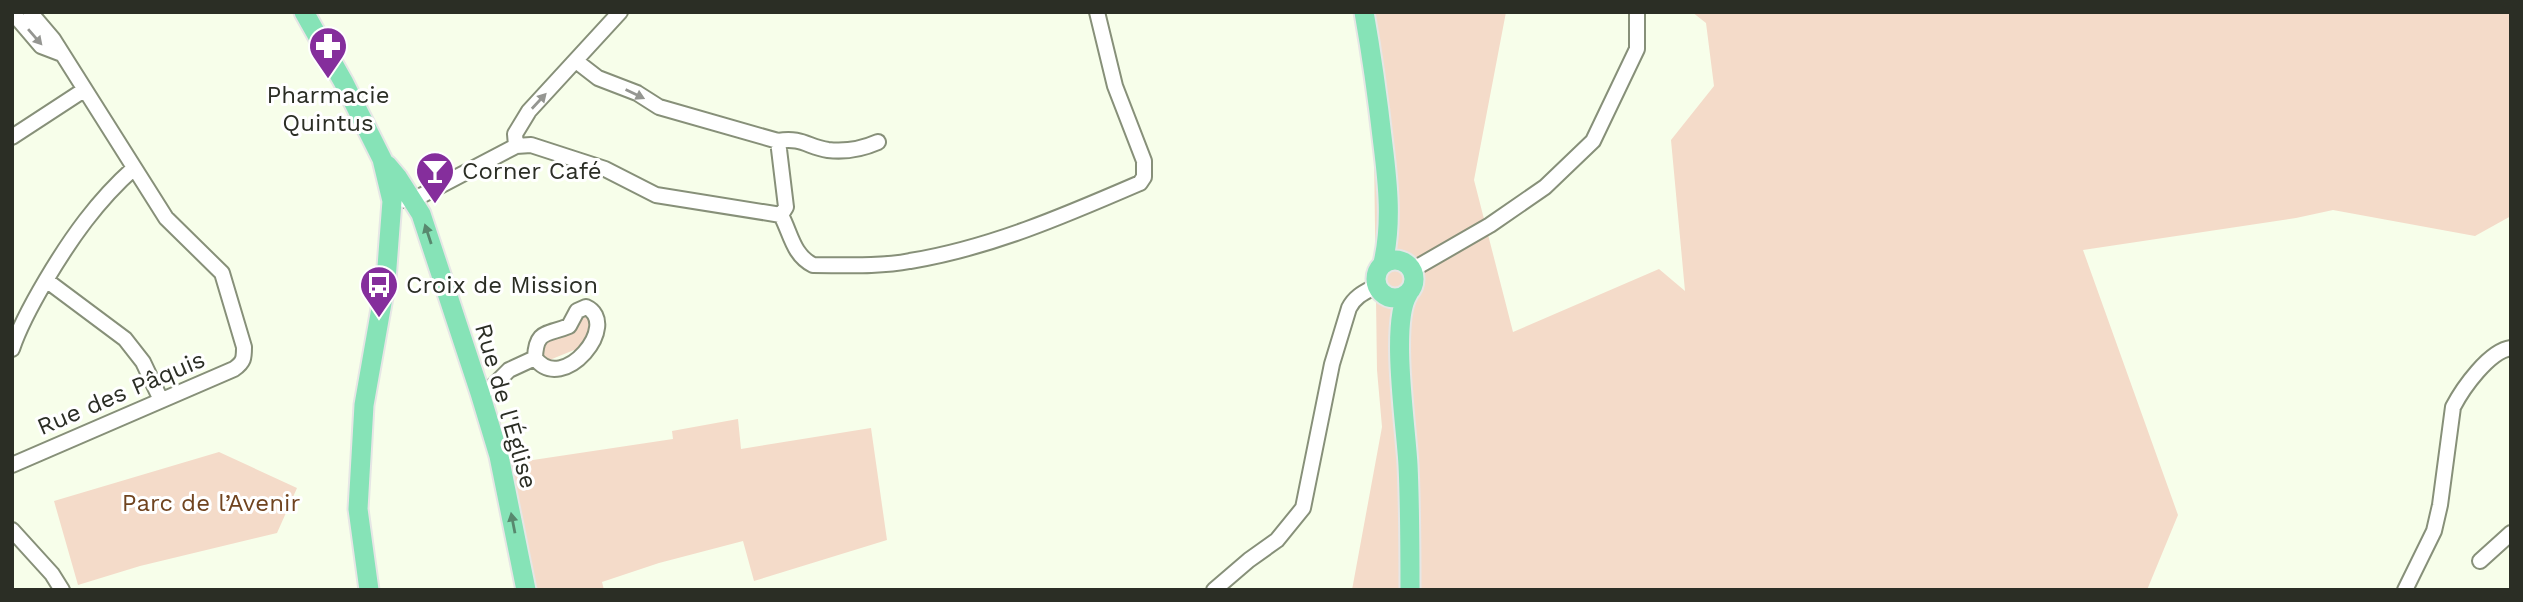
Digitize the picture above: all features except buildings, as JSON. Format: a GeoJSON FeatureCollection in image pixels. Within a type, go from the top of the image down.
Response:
{"type":"FeatureCollection","features":[{"type":"Feature","properties":{"kind":"main road"},"geometry":{"type":"LineString","coordinates":[[304,12],[382,159],[392,201],[389,263],[364,405],[358,523],[369,590]]}},
{"type":"Feature","properties":{"kind":"main road"},"geometry":{"type":"LineString","coordinates":[[1364,12],[1379,110],[1390,226],[1399,264],[1414,280],[1402,303],[1399,335],[1408,466],[1410,590]]}},
{"type":"Feature","properties":{"kind":"main road","name":"Rue de l'Église"},"geometry":{"type":"LineString","coordinates":[[382,159],[414,200],[421,214],[499,456],[526,590]]}},
{"type":"Feature","properties":{"kind":"main road"},"geometry":{"type":"LineString","coordinates":[[1399,264],[1376,273],[1399,335]]}},
{"type":"Feature","properties":{"kind":"main road"},"geometry":{"type":"LineString","coordinates":[[1381,291],[1397,299],[1408,294]]}},
{"type":"Feature","properties":{"kind":"street"},"geometry":{"type":"LineString","coordinates":[[12,12],[41,46],[62,54]]}},
{"type":"Feature","properties":{"kind":"street"},"geometry":{"type":"LineString","coordinates":[[12,349],[35,296],[83,221],[134,168],[53,39],[30,12]]}},
{"type":"Feature","properties":{"kind":"street"},"geometry":{"type":"LineString","coordinates":[[516,146],[514,134],[529,111],[620,12]]}},
{"type":"Feature","properties":{"kind":"street"},"geometry":{"type":"LineString","coordinates":[[781,215],[802,260],[813,265],[907,262],[947,254],[1058,218],[1140,183],[1144,177],[1144,161],[1115,86],[1097,12]]}},
{"type":"Feature","properties":{"kind":"street"},"geometry":{"type":"LineString","coordinates":[[1399,264],[1490,225],[1545,187],[1593,141],[1637,49],[1637,12]]}},
{"type":"Feature","properties":{"kind":"street"},"geometry":{"type":"LineString","coordinates":[[576,61],[598,78],[637,93],[659,107],[778,141],[790,139],[826,150],[862,149],[878,142]]}},
{"type":"Feature","properties":{"kind":"street"},"geometry":{"type":"LineString","coordinates":[[12,137],[84,90]]}},
{"type":"Feature","properties":{"kind":"street"},"geometry":{"type":"LineString","coordinates":[[778,141],[786,206],[781,215]]}},
{"type":"Feature","properties":{"kind":"street"},"geometry":{"type":"LineString","coordinates":[[392,201],[414,200],[516,146],[531,145],[605,169],[656,195],[781,215]]}},
{"type":"Feature","properties":{"kind":"street","name":"Rue des Pâquis"},"geometry":{"type":"LineString","coordinates":[[12,465],[242,364],[244,347],[222,273],[166,218],[134,168]]}},
{"type":"Feature","properties":{"kind":"street"},"geometry":{"type":"LineString","coordinates":[[46,280],[125,339],[144,362],[161,400]]}},
{"type":"Feature","properties":{"kind":"street"},"geometry":{"type":"LineString","coordinates":[[1214,590],[1278,540],[1303,508],[1332,364],[1349,309],[1360,294],[1381,291]]}},
{"type":"Feature","properties":{"kind":"street"},"geometry":{"type":"LineString","coordinates":[[586,307],[596,314],[597,331],[584,354],[576,361],[554,369],[545,367],[535,358],[538,340],[543,334],[569,326],[581,308],[586,307]]}},
{"type":"Feature","properties":{"kind":"street"},"geometry":{"type":"LineString","coordinates":[[2404,590],[2434,531],[2453,407],[2459,395],[2493,356],[2503,349],[2511,348]]}},
{"type":"Feature","properties":{"kind":"street"},"geometry":{"type":"LineString","coordinates":[[480,393],[491,388],[509,370],[535,358]]}},
{"type":"Feature","properties":{"kind":"street"},"geometry":{"type":"LineString","coordinates":[[12,530],[52,574],[62,590]]}},
{"type":"Feature","properties":{"kind":"street"},"geometry":{"type":"LineString","coordinates":[[2480,561],[2511,533]]}},
{"type":"Feature","properties":{"kind":"green space"},"geometry":{"type":"Polygon","coordinates":[[[1372,12],[1506,12],[1474,180],[1513,332],[1659,269],[1685,291],[1671,140],[1714,86],[1706,23],[1692,12],[2511,12],[2511,216],[2475,236],[2333,210],[2083,250],[2178,515],[2147,590],[1352,590],[1382,427],[1377,370],[1372,12]]]}},
{"type":"Feature","properties":{"kind":"green space"},"geometry":{"type":"Polygon","coordinates":[[[586,313],[594,326],[576,357],[574,350],[552,359],[550,365],[541,356],[540,344],[586,313]]]}},
{"type":"Feature","properties":{"kind":"green space"},"geometry":{"type":"Polygon","coordinates":[[[738,419],[741,449],[871,428],[887,540],[754,581],[743,541],[659,563],[602,582],[604,590],[532,590],[506,464],[673,439],[672,431],[738,419]]]}},
{"type":"Feature","properties":{"kind":"green space","name":"Parc de l’Avenir"},"geometry":{"type":"Polygon","coordinates":[[[219,452],[297,488],[277,533],[140,566],[78,585],[54,501],[219,452]]]}},
{"type":"Feature","properties":{"kind":"place","name":"Pharmacie Quintus"},"geometry":{"type":"Point","coordinates":[328,80]}},
{"type":"Feature","properties":{"kind":"place","name":"Corner Café"},"geometry":{"type":"Point","coordinates":[435,205]}},
{"type":"Feature","properties":{"kind":"place","name":"Croix de Mission"},"geometry":{"type":"Point","coordinates":[379,319]}}]}
